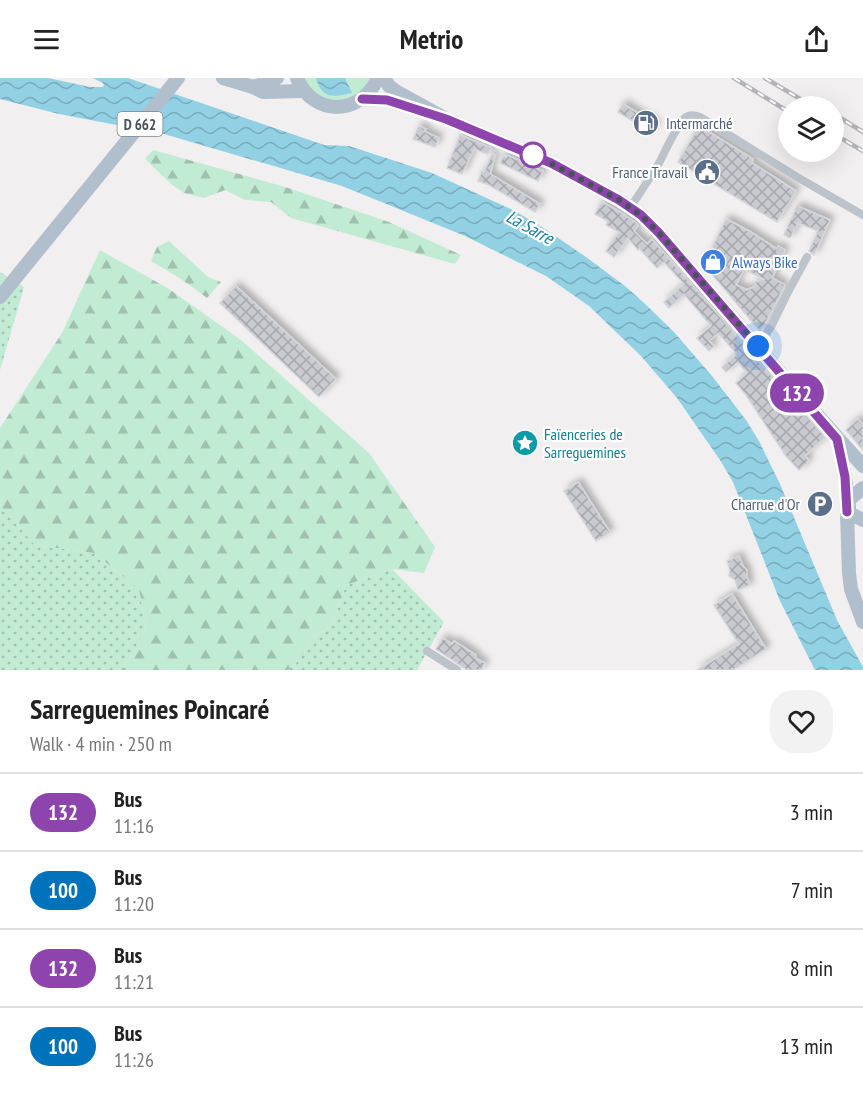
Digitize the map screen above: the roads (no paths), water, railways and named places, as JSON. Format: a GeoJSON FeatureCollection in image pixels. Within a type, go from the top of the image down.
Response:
{"type":"FeatureCollection","features":[{"type":"Feature","properties":{"kind":"main road","name":"D 662"},"geometry":{"type":"LineString","coordinates":[[0,297],[178,78]]}},
{"type":"Feature","properties":{"kind":"main road"},"geometry":{"type":"LineString","coordinates":[[223,78],[263,92],[304,91]]}},
{"type":"Feature","properties":{"kind":"main road"},"geometry":{"type":"LineString","coordinates":[[253,87],[277,78]]}},
{"type":"Feature","properties":{"kind":"main road"},"geometry":{"type":"LineString","coordinates":[[297,78],[304,91],[318,103],[336,107],[362,99],[374,87],[378,78]]}},
{"type":"Feature","properties":{"kind":"main road"},"geometry":{"type":"LineString","coordinates":[[384,78],[397,92],[446,119]]}},
{"type":"Feature","properties":{"kind":"main road"},"geometry":{"type":"LineString","coordinates":[[362,99],[387,100],[446,119],[551,163],[641,215],[863,466]]}},
{"type":"Feature","properties":{"kind":"main road"},"geometry":{"type":"LineString","coordinates":[[837,439],[854,504],[849,573],[863,622]]}},
{"type":"Feature","properties":{"kind":"street"},"geometry":{"type":"LineString","coordinates":[[630,208],[679,126],[684,119],[694,115],[863,215]]}},
{"type":"Feature","properties":{"kind":"street"},"geometry":{"type":"LineString","coordinates":[[758,346],[772,325],[807,257]]}},
{"type":"Feature","properties":{"kind":"street"},"geometry":{"type":"LineString","coordinates":[[426,651],[457,670]]}},
{"type":"Feature","properties":{"kind":"water","name":"La Sarre"},"geometry":{"type":"Polygon","coordinates":[[[0,78],[48,78],[90,87],[102,87],[103,83],[93,78],[128,78],[324,145],[349,146],[432,173],[515,211],[586,257],[625,286],[674,332],[746,420],[780,484],[837,620],[863,670],[815,670],[780,601],[733,482],[720,460],[677,398],[641,356],[589,306],[546,276],[465,236],[342,186],[164,134],[59,114],[0,99],[0,78]]]}},
{"type":"Feature","properties":{"kind":"water"},"geometry":{"type":"Polygon","coordinates":[[[316,78],[345,78],[352,93],[334,96],[325,93],[316,78]]]}},
{"type":"Feature","properties":{"kind":"railway"},"geometry":{"type":"LineString","coordinates":[[734,78],[778,105]]}},
{"type":"Feature","properties":{"kind":"railway"},"geometry":{"type":"LineString","coordinates":[[765,78],[795,96]]}},
{"type":"Feature","properties":{"kind":"railway"},"geometry":{"type":"LineString","coordinates":[[844,120],[863,132]]}},
{"type":"Feature","properties":{"kind":"railway"},"geometry":{"type":"LineString","coordinates":[[844,140],[863,151]]}},
{"type":"Feature","properties":{"kind":"place","name":"Intermarché"},"geometry":{"type":"Point","coordinates":[646,123]}},
{"type":"Feature","properties":{"kind":"place","name":"France Travail"},"geometry":{"type":"Point","coordinates":[707,172]}},
{"type":"Feature","properties":{"kind":"place","name":"Always Bike"},"geometry":{"type":"Point","coordinates":[713,262]}},
{"type":"Feature","properties":{"kind":"place","name":"Faïenceries de Sarreguemines"},"geometry":{"type":"Point","coordinates":[525,443]}},
{"type":"Feature","properties":{"kind":"place","name":"Charrue d'Or"},"geometry":{"type":"Point","coordinates":[820,504]}}]}
